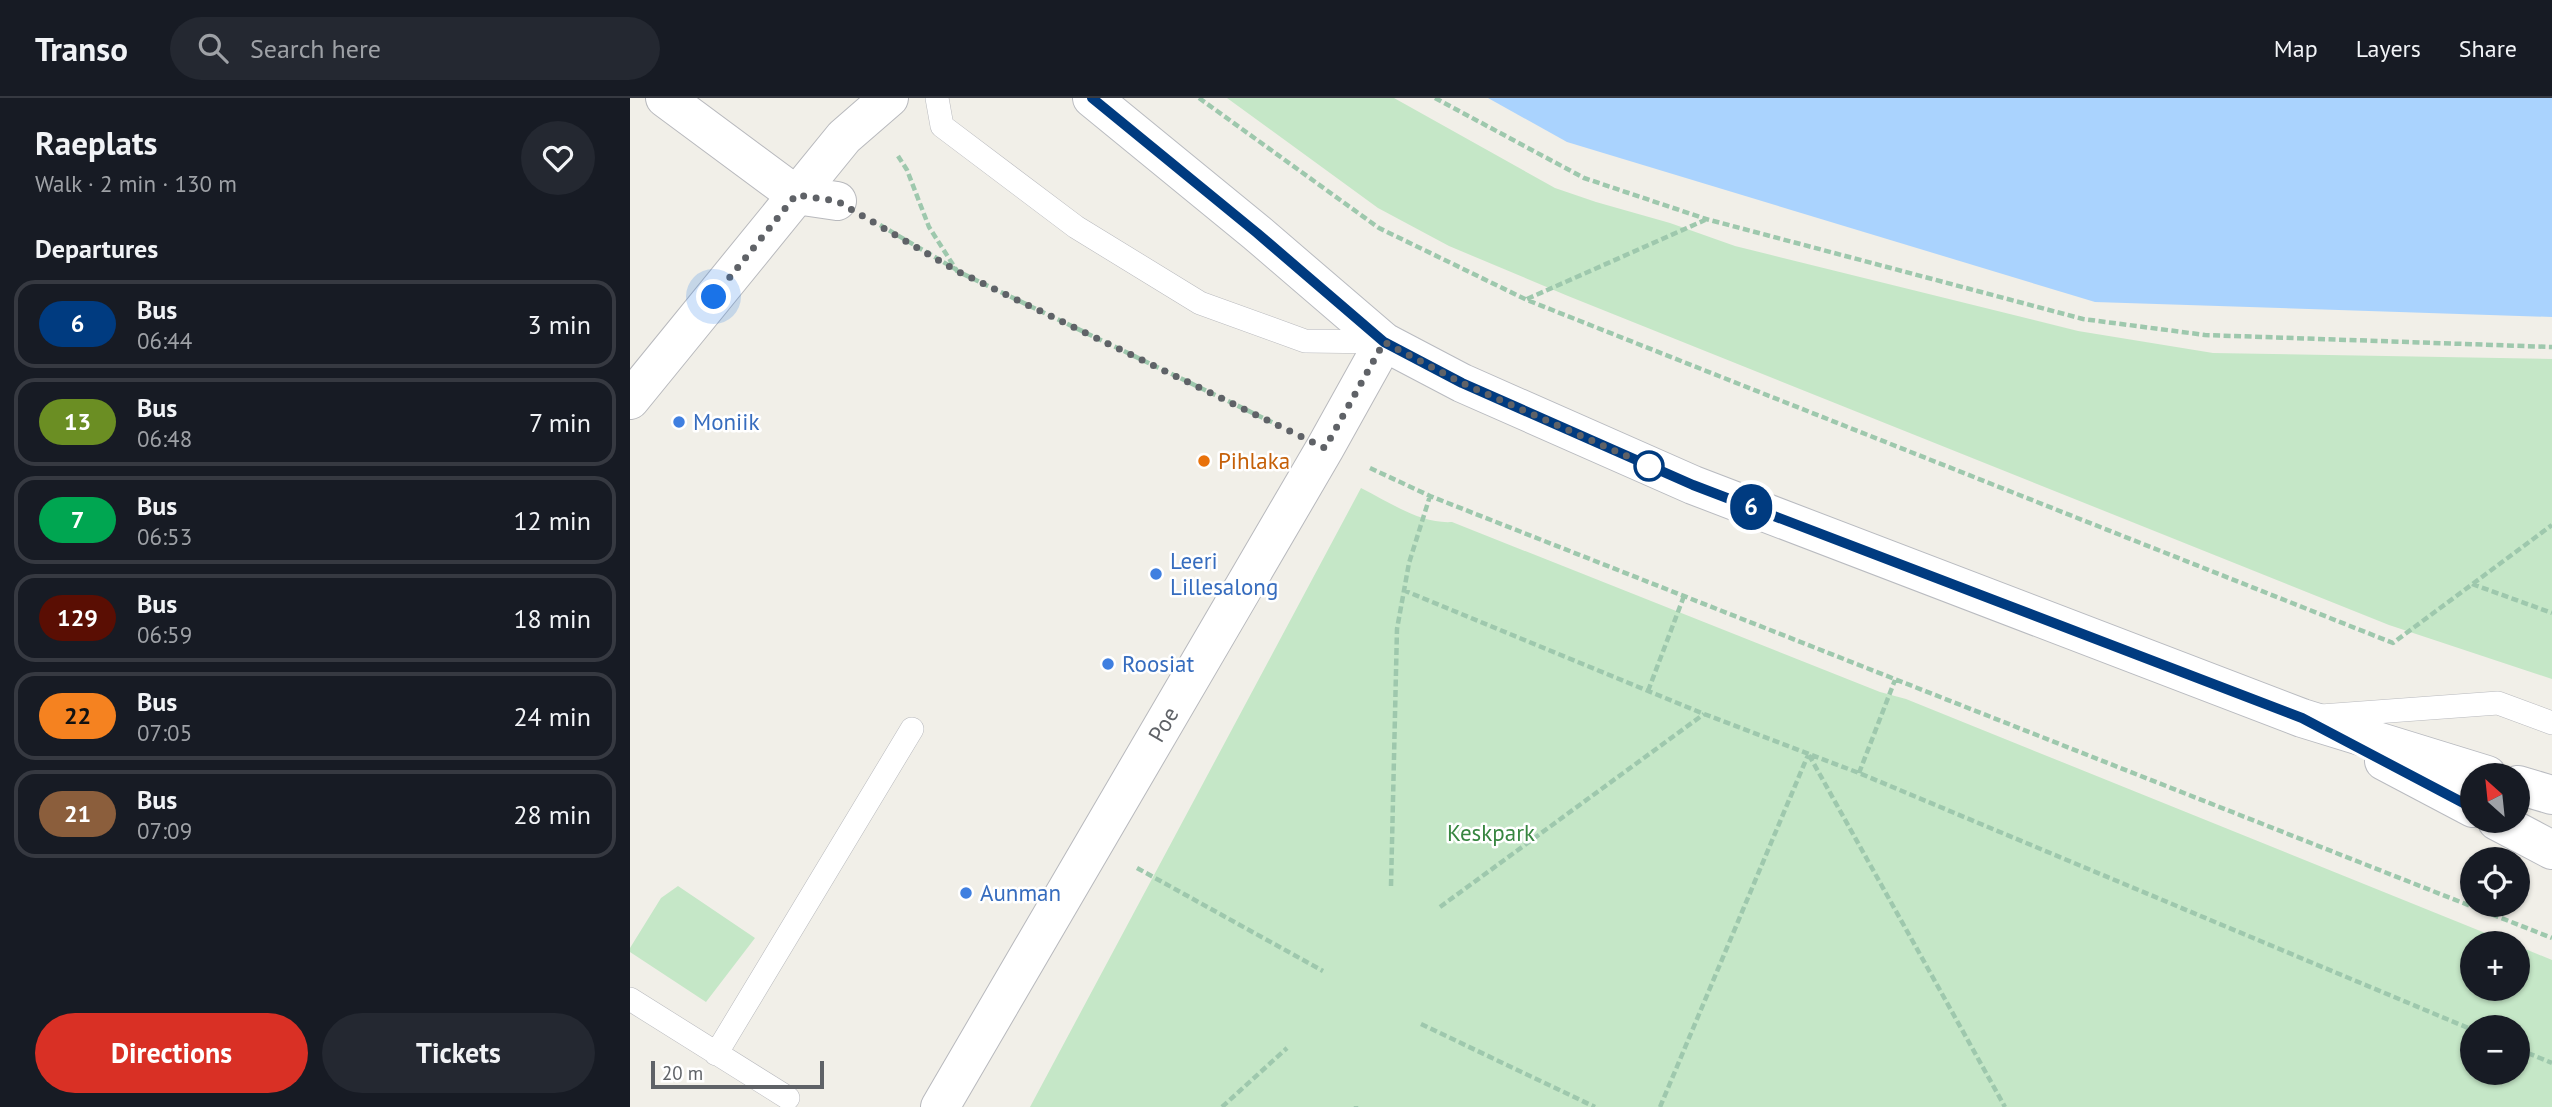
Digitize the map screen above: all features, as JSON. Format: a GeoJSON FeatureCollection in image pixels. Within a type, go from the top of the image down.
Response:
{"type":"FeatureCollection","features":[{"type":"Feature","properties":{"kind":"main road"},"geometry":{"type":"LineString","coordinates":[[665,98],[796,195],[837,201]]}},
{"type":"Feature","properties":{"kind":"main road"},"geometry":{"type":"LineString","coordinates":[[630,400],[844,137],[889,98]]}},
{"type":"Feature","properties":{"kind":"main road"},"geometry":{"type":"LineString","coordinates":[[1092,98],[1257,233],[1384,342],[1462,383],[1693,485],[2302,718],[2460,767]]}},
{"type":"Feature","properties":{"kind":"main road","name":"Poe"},"geometry":{"type":"LineString","coordinates":[[940,1107],[1325,448],[1384,342]]}},
{"type":"Feature","properties":{"kind":"main road"},"geometry":{"type":"LineString","coordinates":[[2302,718],[2460,801]]}},
{"type":"Feature","properties":{"kind":"main road"},"geometry":{"type":"LineString","coordinates":[[2530,789],[2552,795]]}},
{"type":"Feature","properties":{"kind":"main road"},"geometry":{"type":"LineString","coordinates":[[2520,833],[2552,850]]}},
{"type":"Feature","properties":{"kind":"lane"},"geometry":{"type":"LineString","coordinates":[[937,98],[942,125],[1076,227],[1199,303],[1305,341],[1384,342]]}},
{"type":"Feature","properties":{"kind":"lane"},"geometry":{"type":"LineString","coordinates":[[2302,718],[2498,703],[2552,723]]}},
{"type":"Feature","properties":{"kind":"lane"},"geometry":{"type":"LineString","coordinates":[[716,1054],[912,729]]}},
{"type":"Feature","properties":{"kind":"lane"},"geometry":{"type":"LineString","coordinates":[[630,999],[788,1098]]}},
{"type":"Feature","properties":{"kind":"path"},"geometry":{"type":"LineString","coordinates":[[1199,98],[1379,228],[1527,300],[2393,643],[2552,525]]}},
{"type":"Feature","properties":{"kind":"path"},"geometry":{"type":"LineString","coordinates":[[1434,98],[1584,178],[1706,219],[2083,319],[2205,335],[2552,347]]}},
{"type":"Feature","properties":{"kind":"path"},"geometry":{"type":"LineString","coordinates":[[895,152],[907,170],[929,227],[957,271]]}},
{"type":"Feature","properties":{"kind":"path"},"geometry":{"type":"LineString","coordinates":[[837,201],[957,271],[1430,496],[2552,938]]}},
{"type":"Feature","properties":{"kind":"path"},"geometry":{"type":"LineString","coordinates":[[1527,300],[1706,219]]}},
{"type":"Feature","properties":{"kind":"path"},"geometry":{"type":"LineString","coordinates":[[1391,886],[1396,629],[1409,563],[1430,496]]}},
{"type":"Feature","properties":{"kind":"path"},"geometry":{"type":"LineString","coordinates":[[2472,584],[2552,613]]}},
{"type":"Feature","properties":{"kind":"path"},"geometry":{"type":"LineString","coordinates":[[1403,590],[1704,714],[1859,773],[2460,1025]]}},
{"type":"Feature","properties":{"kind":"path"},"geometry":{"type":"LineString","coordinates":[[1648,691],[1684,596]]}},
{"type":"Feature","properties":{"kind":"path"},"geometry":{"type":"LineString","coordinates":[[1859,773],[1895,680]]}},
{"type":"Feature","properties":{"kind":"path"},"geometry":{"type":"LineString","coordinates":[[1440,907],[1704,714]]}},
{"type":"Feature","properties":{"kind":"path"},"geometry":{"type":"LineString","coordinates":[[1660,1107],[1808,755]]}},
{"type":"Feature","properties":{"kind":"path"},"geometry":{"type":"LineString","coordinates":[[1808,755],[2005,1107]]}},
{"type":"Feature","properties":{"kind":"path"},"geometry":{"type":"LineString","coordinates":[[1172,887],[1323,971]]}},
{"type":"Feature","properties":{"kind":"path"},"geometry":{"type":"LineString","coordinates":[[1421,1024],[1595,1107]]}},
{"type":"Feature","properties":{"kind":"path"},"geometry":{"type":"LineString","coordinates":[[1222,1107],[1287,1048]]}},
{"type":"Feature","properties":{"kind":"path"},"geometry":{"type":"LineString","coordinates":[[2530,1054],[2552,1063]]}},
{"type":"Feature","properties":{"kind":"green space"},"geometry":{"type":"Polygon","coordinates":[[[1227,98],[1394,98],[1555,188],[1596,202],[1670,223],[1735,246],[2078,331],[2213,353],[2552,359],[2552,679],[2389,625],[1449,246],[1378,208],[1227,98]]]}},
{"type":"Feature","properties":{"kind":"green space","name":"Keskpark"},"geometry":{"type":"Polygon","coordinates":[[[1361,488],[1417,516],[1452,522],[1880,692],[1906,699],[2480,931],[2460,931],[2460,1001],[2530,1001],[2530,951],[2552,960],[2552,1107],[1030,1107],[1361,488]]]}},
{"type":"Feature","properties":{"kind":"green space"},"geometry":{"type":"Polygon","coordinates":[[[678,886],[755,938],[706,1002],[630,952],[661,898],[678,886]]]}},
{"type":"Feature","properties":{"kind":"water"},"geometry":{"type":"Polygon","coordinates":[[[1488,98],[2552,98],[2552,317],[2095,302],[1567,142],[1488,98]]]}},
{"type":"Feature","properties":{"kind":"bus line","name":"6"},"geometry":{"type":"LineString","coordinates":[[1092,98],[1257,233],[1384,342],[1462,383],[1693,485],[2302,718],[2460,801]]}},
{"type":"Feature","properties":{"kind":"place","name":"Moniik"},"geometry":{"type":"Point","coordinates":[679,422]}},
{"type":"Feature","properties":{"kind":"place","name":"Pihlaka"},"geometry":{"type":"Point","coordinates":[1204,461]}},
{"type":"Feature","properties":{"kind":"place","name":"Leeri Lillesalong"},"geometry":{"type":"Point","coordinates":[1156,574]}},
{"type":"Feature","properties":{"kind":"place","name":"Roosiat"},"geometry":{"type":"Point","coordinates":[1108,664]}},
{"type":"Feature","properties":{"kind":"place","name":"Aunman"},"geometry":{"type":"Point","coordinates":[966,893]}},
{"type":"Feature","properties":{"kind":"route"},"geometry":{"type":"LineString","coordinates":[[714,297],[796,195],[837,201],[957,271],[1325,448],[1384,342],[1462,383],[1656,469],[1649,466]]}}]}
